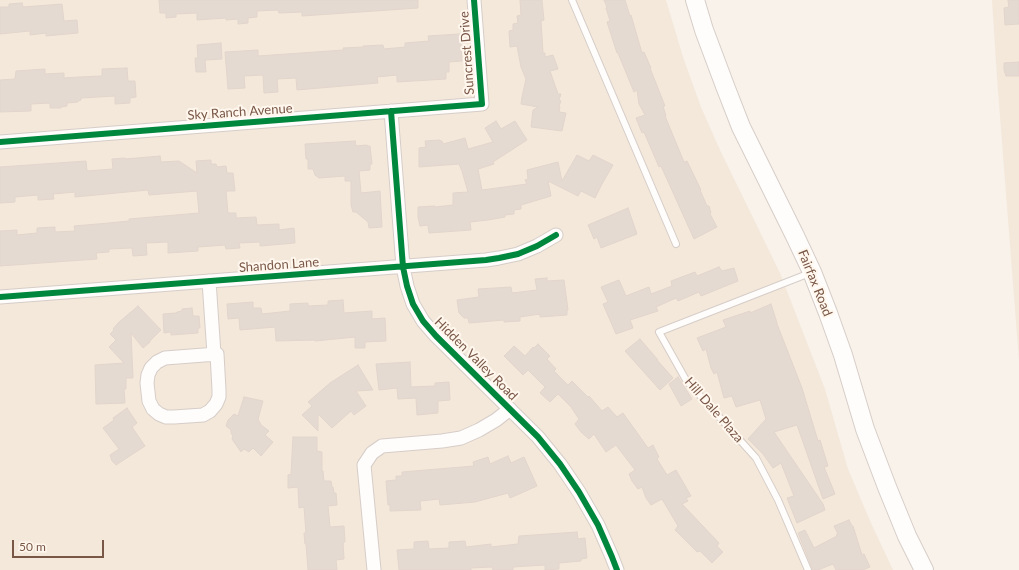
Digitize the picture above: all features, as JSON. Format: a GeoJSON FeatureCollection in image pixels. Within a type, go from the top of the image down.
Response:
{"type":"FeatureCollection","features":[{"type":"Feature","properties":{"kind":"main road","name":"Fairfax Road"},"geometry":{"type":"LineString","coordinates":[[696,0],[707,37],[741,127],[812,272],[840,348],[865,429],[907,536],[924,570]]}},
{"type":"Feature","properties":{"kind":"street","name":"Suncrest Drive"},"geometry":{"type":"LineString","coordinates":[[474,0],[482,104]]}},
{"type":"Feature","properties":{"kind":"street","name":"Sky Ranch Avenue"},"geometry":{"type":"LineString","coordinates":[[0,142],[482,104]]}},
{"type":"Feature","properties":{"kind":"street","name":"Hidden Valley Road"},"geometry":{"type":"LineString","coordinates":[[391,111],[403,267],[406,286],[413,304],[423,321],[436,336],[538,437],[560,464],[579,492],[598,525],[617,570]]}},
{"type":"Feature","properties":{"kind":"street","name":"Shandon Lane"},"geometry":{"type":"LineString","coordinates":[[0,297],[403,267],[499,258],[518,254],[537,246],[556,235]]}},
{"type":"Feature","properties":{"kind":"street"},"geometry":{"type":"LineString","coordinates":[[209,281],[214,354],[217,354],[219,397],[216,404],[210,411],[202,415],[166,417],[159,414],[149,401],[147,383],[151,368],[157,362],[165,358],[214,354]]}},
{"type":"Feature","properties":{"kind":"street"},"geometry":{"type":"LineString","coordinates":[[374,570],[364,465],[372,453],[382,446],[442,442],[461,438],[496,420],[510,409]]}},
{"type":"Feature","properties":{"kind":"lane"},"geometry":{"type":"LineString","coordinates":[[572,0],[676,244]]}},
{"type":"Feature","properties":{"kind":"lane","name":"Hill Dale Plaza"},"geometry":{"type":"LineString","coordinates":[[808,570],[778,500],[756,458],[686,380],[658,332],[812,272]]}},
{"type":"Feature","properties":{"kind":"shaded area"},"geometry":{"type":"Polygon","coordinates":[[[0,0],[666,0],[683,57],[701,107],[720,150],[780,273],[825,389],[848,469],[893,570],[0,570],[0,0]]]}},
{"type":"Feature","properties":{"kind":"shaded area"},"geometry":{"type":"Polygon","coordinates":[[[992,0],[1019,0],[1019,361],[997,78],[992,0]]]}},
{"type":"Feature","properties":{"kind":"building"},"geometry":{"type":"Polygon","coordinates":[[[159,0],[418,0],[418,8],[302,16],[302,12],[279,13],[278,10],[257,11],[257,17],[248,18],[248,23],[238,24],[238,19],[226,20],[226,18],[197,20],[197,13],[176,14],[176,17],[166,18],[166,13],[160,13],[159,0]]]}},
{"type":"Feature","properties":{"kind":"building"},"geometry":{"type":"Polygon","coordinates":[[[520,0],[542,0],[544,20],[541,21],[543,53],[545,53],[545,57],[553,55],[558,69],[550,71],[558,94],[561,94],[559,100],[561,101],[559,112],[566,113],[562,131],[531,127],[533,110],[538,107],[521,104],[526,79],[521,67],[517,46],[510,47],[509,31],[513,30],[513,24],[518,23],[517,16],[521,15],[520,0]]]}},
{"type":"Feature","properties":{"kind":"building"},"geometry":{"type":"Polygon","coordinates":[[[604,0],[625,0],[642,53],[644,52],[651,68],[665,106],[663,106],[665,116],[684,162],[687,161],[707,206],[709,206],[710,214],[717,227],[694,239],[661,166],[659,167],[644,132],[642,133],[636,118],[645,115],[639,104],[637,90],[634,92],[617,53],[607,22],[610,21],[604,0]]]}},
{"type":"Feature","properties":{"kind":"building"},"geometry":{"type":"Polygon","coordinates":[[[1008,0],[1019,0],[1019,24],[1005,25],[1004,8],[1009,7],[1008,0]]]}},
{"type":"Feature","properties":{"kind":"building"},"geometry":{"type":"Polygon","coordinates":[[[22,3],[23,7],[62,4],[64,21],[77,20],[78,33],[46,36],[46,33],[30,35],[30,31],[0,34],[0,7],[9,7],[9,4],[22,3]]]}},
{"type":"Feature","properties":{"kind":"building"},"geometry":{"type":"Polygon","coordinates":[[[460,34],[462,61],[449,62],[449,72],[446,72],[446,79],[397,82],[397,75],[377,77],[378,83],[297,90],[296,78],[277,79],[278,92],[264,93],[263,75],[244,76],[245,88],[228,89],[225,52],[258,50],[258,56],[344,50],[343,48],[363,46],[383,45],[384,49],[405,47],[405,43],[429,41],[428,36],[460,34]]]}},
{"type":"Feature","properties":{"kind":"building"},"geometry":{"type":"Polygon","coordinates":[[[221,43],[222,59],[205,60],[206,72],[196,72],[195,58],[198,58],[197,45],[221,43]]]}},
{"type":"Feature","properties":{"kind":"building"},"geometry":{"type":"Polygon","coordinates":[[[1019,62],[1019,76],[1006,76],[1004,63],[1019,62]]]}},
{"type":"Feature","properties":{"kind":"building"},"geometry":{"type":"Polygon","coordinates":[[[127,68],[128,81],[135,81],[136,97],[130,98],[130,103],[115,104],[115,96],[81,98],[78,102],[67,103],[67,106],[61,108],[50,108],[50,103],[31,104],[31,111],[0,112],[0,80],[15,79],[16,71],[45,69],[45,74],[64,73],[64,78],[102,76],[102,69],[127,68]]]}},
{"type":"Feature","properties":{"kind":"building"},"geometry":{"type":"Polygon","coordinates":[[[496,121],[501,129],[515,121],[527,140],[493,162],[494,164],[478,169],[482,190],[527,184],[525,180],[528,179],[527,170],[558,162],[562,181],[577,155],[589,161],[593,155],[613,165],[595,198],[581,191],[578,196],[548,181],[551,196],[521,205],[521,209],[514,210],[514,214],[505,215],[505,217],[470,222],[471,230],[429,233],[428,225],[420,226],[418,207],[453,205],[453,193],[468,192],[459,164],[419,167],[419,148],[426,147],[425,141],[440,140],[443,144],[465,138],[468,149],[493,142],[485,128],[496,121]]]}},
{"type":"Feature","properties":{"kind":"building"},"geometry":{"type":"Polygon","coordinates":[[[355,141],[356,146],[370,146],[372,164],[370,164],[370,170],[359,171],[361,193],[380,191],[382,227],[369,228],[368,222],[356,212],[353,212],[351,205],[351,181],[345,181],[345,176],[319,178],[315,175],[313,169],[308,169],[305,144],[355,141]]]}},
{"type":"Feature","properties":{"kind":"building"},"geometry":{"type":"Polygon","coordinates":[[[160,156],[161,162],[179,161],[197,173],[196,161],[211,160],[211,164],[216,164],[217,167],[226,166],[227,173],[233,173],[235,191],[226,191],[228,213],[236,213],[236,218],[256,217],[257,225],[279,224],[279,230],[294,228],[295,243],[260,246],[260,242],[239,243],[240,248],[226,249],[225,245],[198,247],[198,251],[168,253],[168,242],[146,243],[147,255],[133,256],[132,248],[109,249],[109,252],[96,253],[97,259],[0,266],[0,231],[17,230],[17,235],[37,233],[37,228],[55,227],[55,232],[75,231],[74,226],[129,221],[129,219],[199,213],[197,191],[149,195],[148,190],[75,197],[75,192],[53,194],[54,199],[38,200],[38,195],[15,197],[15,202],[0,203],[0,167],[86,161],[87,171],[113,169],[112,159],[160,156]]]}},
{"type":"Feature","properties":{"kind":"building"},"geometry":{"type":"Polygon","coordinates":[[[628,208],[637,234],[601,248],[597,237],[594,239],[588,225],[628,208]]]}},
{"type":"Feature","properties":{"kind":"building"},"geometry":{"type":"Polygon","coordinates":[[[719,267],[722,271],[734,268],[738,281],[701,296],[699,292],[678,301],[676,298],[656,307],[658,311],[630,320],[633,328],[616,334],[603,304],[608,302],[601,287],[619,280],[626,296],[649,287],[651,294],[672,286],[671,281],[695,272],[697,276],[719,267]]]}},
{"type":"Feature","properties":{"kind":"building"},"geometry":{"type":"Polygon","coordinates":[[[547,278],[547,281],[564,280],[568,310],[567,315],[540,317],[540,314],[520,317],[520,321],[504,322],[504,320],[469,323],[468,318],[464,318],[459,313],[457,300],[479,297],[478,289],[511,287],[512,293],[537,290],[535,279],[547,278]]]}},
{"type":"Feature","properties":{"kind":"building"},"geometry":{"type":"Polygon","coordinates":[[[343,300],[344,313],[372,311],[372,319],[385,318],[386,341],[365,342],[365,348],[355,348],[355,337],[315,341],[276,341],[275,327],[240,330],[239,318],[228,319],[227,304],[253,302],[253,308],[261,308],[262,314],[290,311],[290,304],[308,303],[308,306],[328,305],[328,301],[343,300]]]}},
{"type":"Feature","properties":{"kind":"building"},"geometry":{"type":"Polygon","coordinates":[[[771,304],[777,324],[802,388],[818,441],[820,440],[828,466],[824,467],[835,494],[823,499],[797,425],[774,432],[823,504],[825,510],[797,523],[787,498],[794,496],[781,463],[773,468],[763,454],[748,439],[766,419],[760,400],[736,407],[732,396],[724,398],[717,372],[714,374],[706,349],[703,351],[697,338],[726,327],[723,320],[750,311],[750,313],[771,304]]]}},
{"type":"Feature","properties":{"kind":"building"},"geometry":{"type":"Polygon","coordinates":[[[138,306],[161,330],[143,348],[131,333],[133,378],[126,378],[126,389],[124,389],[125,403],[96,404],[95,365],[124,363],[109,347],[116,340],[110,334],[118,323],[138,306]]]}},
{"type":"Feature","properties":{"kind":"building"},"geometry":{"type":"Polygon","coordinates":[[[192,308],[193,316],[199,316],[200,328],[198,328],[198,333],[171,335],[171,332],[164,333],[163,314],[176,313],[182,311],[182,309],[192,308]]]}},
{"type":"Feature","properties":{"kind":"building"},"geometry":{"type":"Polygon","coordinates":[[[640,339],[673,378],[660,390],[625,351],[640,339]]]}},
{"type":"Feature","properties":{"kind":"building"},"geometry":{"type":"Polygon","coordinates":[[[538,344],[550,356],[547,359],[556,369],[554,371],[568,385],[572,381],[588,397],[589,396],[602,411],[608,407],[617,417],[623,413],[648,448],[653,445],[659,457],[657,459],[667,475],[676,470],[691,496],[686,498],[688,501],[682,504],[719,543],[717,546],[723,552],[712,563],[700,551],[697,552],[675,530],[678,526],[662,499],[651,505],[646,498],[642,487],[638,489],[632,481],[629,474],[635,470],[616,445],[606,452],[594,434],[589,439],[575,424],[579,419],[571,407],[558,394],[550,402],[540,393],[545,387],[528,370],[523,375],[504,356],[514,346],[525,356],[538,344]]]}},
{"type":"Feature","properties":{"kind":"building"},"geometry":{"type":"Polygon","coordinates":[[[410,362],[411,387],[435,386],[435,383],[449,382],[450,400],[438,401],[438,413],[417,415],[416,398],[398,399],[397,388],[379,390],[376,364],[410,362]]]}},
{"type":"Feature","properties":{"kind":"building"},"geometry":{"type":"Polygon","coordinates":[[[358,365],[373,390],[356,391],[366,406],[354,415],[351,411],[332,428],[318,414],[318,431],[302,415],[312,406],[308,402],[330,383],[358,365]]]}},
{"type":"Feature","properties":{"kind":"building"},"geometry":{"type":"Polygon","coordinates":[[[678,377],[692,399],[681,406],[669,384],[678,377]]]}},
{"type":"Feature","properties":{"kind":"building"},"geometry":{"type":"Polygon","coordinates":[[[244,397],[263,401],[258,419],[261,425],[269,431],[265,435],[273,442],[261,456],[253,448],[249,452],[244,449],[241,452],[232,439],[233,436],[231,430],[226,426],[228,420],[234,414],[238,416],[244,397]]]}},
{"type":"Feature","properties":{"kind":"building"},"geometry":{"type":"Polygon","coordinates":[[[127,408],[137,423],[132,427],[145,446],[116,465],[112,461],[110,455],[119,449],[103,428],[114,420],[113,418],[127,408]]]}},
{"type":"Feature","properties":{"kind":"building"},"geometry":{"type":"Polygon","coordinates":[[[293,437],[317,437],[317,451],[322,452],[322,471],[324,481],[331,481],[334,493],[336,493],[337,505],[328,506],[330,527],[344,526],[345,542],[343,542],[344,559],[336,560],[337,570],[308,570],[304,533],[306,533],[304,507],[299,508],[298,487],[288,488],[288,475],[291,474],[293,437]]]}},
{"type":"Feature","properties":{"kind":"building"},"geometry":{"type":"Polygon","coordinates":[[[508,456],[511,463],[524,457],[537,486],[510,498],[508,493],[475,502],[440,505],[439,499],[420,501],[421,510],[390,511],[386,481],[396,480],[396,476],[402,476],[402,472],[474,466],[473,462],[488,457],[490,464],[508,456]]]}},
{"type":"Feature","properties":{"kind":"building"},"geometry":{"type":"Polygon","coordinates":[[[849,520],[853,526],[862,555],[864,554],[870,567],[863,570],[836,570],[833,564],[818,570],[813,570],[798,533],[805,530],[814,548],[837,536],[836,535],[838,534],[834,526],[849,520]]]}},
{"type":"Feature","properties":{"kind":"building"},"geometry":{"type":"Polygon","coordinates":[[[577,532],[578,539],[585,538],[587,558],[581,559],[581,561],[559,563],[559,569],[545,570],[545,565],[513,567],[513,570],[493,570],[492,567],[471,568],[471,570],[399,570],[397,550],[414,549],[414,542],[428,541],[429,549],[449,548],[449,542],[465,541],[466,547],[491,544],[491,547],[518,544],[519,536],[577,532]]]}},
{"type":"Feature","properties":{"kind":"cycle path"},"geometry":{"type":"LineString","coordinates":[[0,142],[482,104],[474,0]]}},
{"type":"Feature","properties":{"kind":"cycle path"},"geometry":{"type":"LineString","coordinates":[[391,111],[403,267],[413,304],[423,321],[436,336],[538,437],[560,464],[579,492],[598,525],[617,570]]}},
{"type":"Feature","properties":{"kind":"cycle path"},"geometry":{"type":"LineString","coordinates":[[0,297],[486,260],[518,254],[537,246],[556,235]]}}]}
